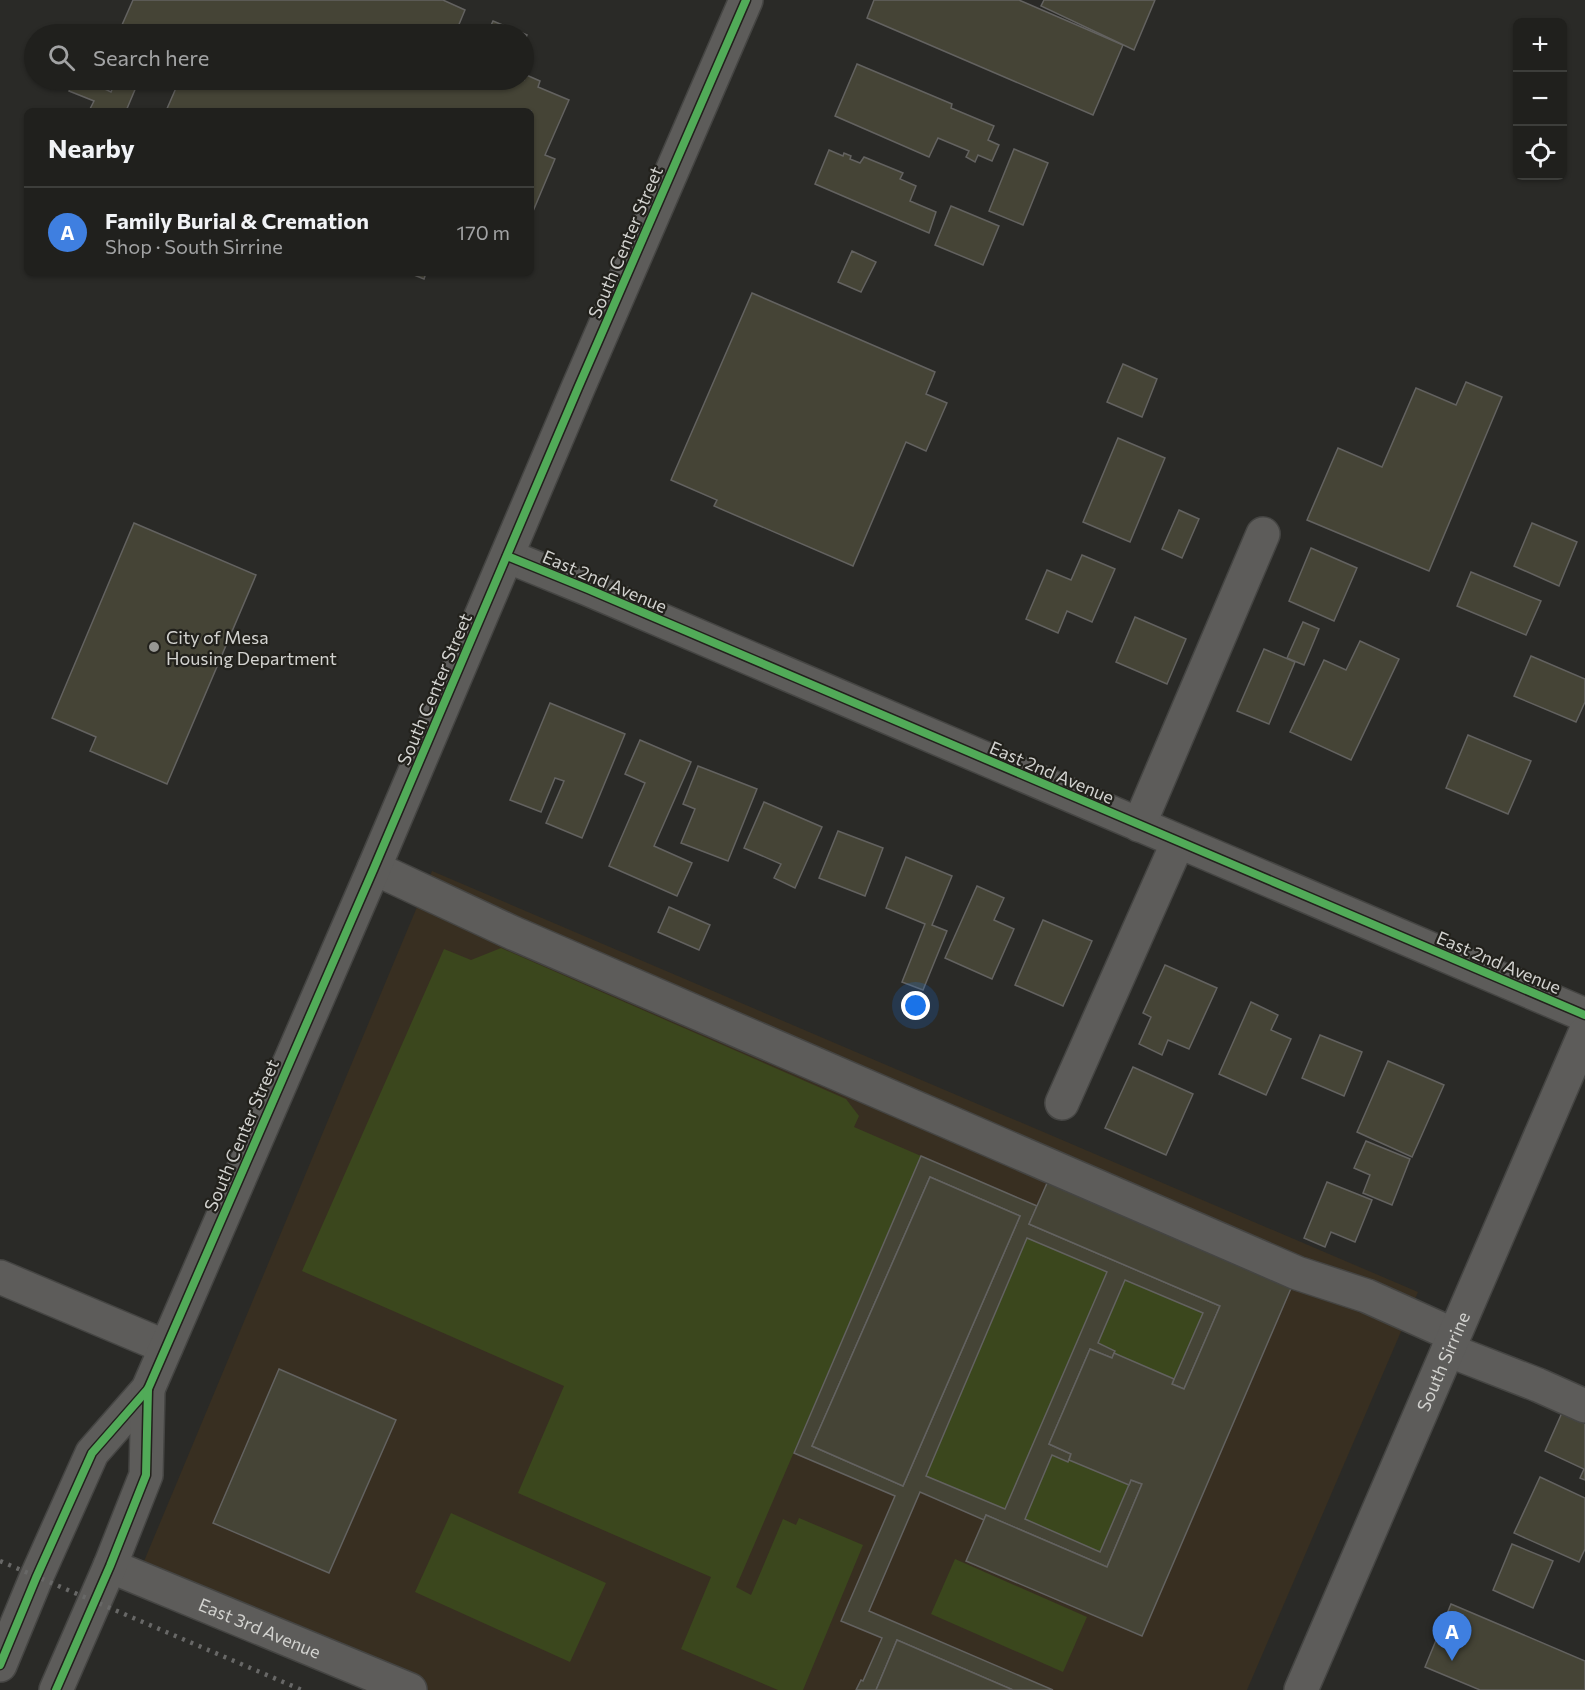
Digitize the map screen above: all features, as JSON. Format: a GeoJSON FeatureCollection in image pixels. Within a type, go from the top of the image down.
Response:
{"type":"FeatureCollection","features":[{"type":"Feature","properties":{"kind":"street","name":"South Center Street"},"geometry":{"type":"LineString","coordinates":[[0,1665],[92,1453],[148,1389],[746,0]]}},
{"type":"Feature","properties":{"kind":"street"},"geometry":{"type":"LineString","coordinates":[[1139,825],[1263,534]]}},
{"type":"Feature","properties":{"kind":"street","name":"East 2nd Avenue"},"geometry":{"type":"LineString","coordinates":[[507,556],[1585,1015]]}},
{"type":"Feature","properties":{"kind":"street"},"geometry":{"type":"LineString","coordinates":[[1062,1103],[1178,842]]}},
{"type":"Feature","properties":{"kind":"street"},"geometry":{"type":"LineString","coordinates":[[374,868],[503,928],[1297,1273],[1367,1296],[1451,1342],[1585,1406]]}},
{"type":"Feature","properties":{"kind":"street","name":"South Sirrine"},"geometry":{"type":"LineString","coordinates":[[1302,1690],[1585,1033]]}},
{"type":"Feature","properties":{"kind":"street"},"geometry":{"type":"LineString","coordinates":[[0,1277],[166,1347]]}},
{"type":"Feature","properties":{"kind":"street","name":"South Center Street"},"geometry":{"type":"LineString","coordinates":[[56,1690],[110,1566],[146,1475],[148,1389]]}},
{"type":"Feature","properties":{"kind":"street","name":"East 3rd Avenue"},"geometry":{"type":"LineString","coordinates":[[110,1566],[410,1690]]}},
{"type":"Feature","properties":{"kind":"shaded area"},"geometry":{"type":"Polygon","coordinates":[[[432,871],[1418,1292],[1247,1690],[367,1690],[132,1590],[432,871]]]}},
{"type":"Feature","properties":{"kind":"green space"},"geometry":{"type":"Polygon","coordinates":[[[501,948],[846,1099],[859,1116],[854,1127],[921,1156],[736,1587],[751,1595],[783,1519],[796,1525],[799,1518],[863,1545],[803,1690],[778,1690],[681,1649],[711,1577],[518,1493],[564,1386],[302,1271],[444,949],[471,960],[501,948]]]}},
{"type":"Feature","properties":{"kind":"green space"},"geometry":{"type":"Polygon","coordinates":[[[1027,1238],[1107,1272],[1005,1509],[926,1476],[1027,1238]]]}},
{"type":"Feature","properties":{"kind":"green space"},"geometry":{"type":"Polygon","coordinates":[[[1125,1280],[1203,1313],[1174,1379],[1114,1353],[1098,1343],[1125,1280]]]}},
{"type":"Feature","properties":{"kind":"green space"},"geometry":{"type":"Polygon","coordinates":[[[1052,1455],[1129,1485],[1100,1552],[1025,1519],[1052,1455]]]}},
{"type":"Feature","properties":{"kind":"green space"},"geometry":{"type":"Polygon","coordinates":[[[451,1513],[606,1583],[570,1662],[415,1592],[451,1513]]]}},
{"type":"Feature","properties":{"kind":"green space"},"geometry":{"type":"Polygon","coordinates":[[[955,1559],[1087,1617],[1063,1672],[931,1614],[955,1559]]]}},
{"type":"Feature","properties":{"kind":"building"},"geometry":{"type":"Polygon","coordinates":[[[133,0],[443,0],[465,10],[459,24],[122,24],[133,0]]]}},
{"type":"Feature","properties":{"kind":"building"},"geometry":{"type":"Polygon","coordinates":[[[874,0],[1019,0],[1123,45],[1093,115],[867,18],[874,0]]]}},
{"type":"Feature","properties":{"kind":"building"},"geometry":{"type":"Polygon","coordinates":[[[1044,0],[1155,0],[1134,50],[1041,6],[1044,0]]]}},
{"type":"Feature","properties":{"kind":"building"},"geometry":{"type":"Polygon","coordinates":[[[857,64],[952,104],[951,108],[994,126],[988,140],[999,145],[992,161],[978,155],[975,162],[966,157],[969,151],[938,138],[929,157],[835,116],[857,64]]]}},
{"type":"Feature","properties":{"kind":"building"},"geometry":{"type":"Polygon","coordinates":[[[534,78],[540,81],[538,87],[569,100],[545,155],[555,159],[534,209],[534,108],[167,108],[175,90],[534,90],[534,78]]]}},
{"type":"Feature","properties":{"kind":"building"},"geometry":{"type":"Polygon","coordinates":[[[135,90],[127,108],[90,108],[94,101],[69,91],[135,90]]]}},
{"type":"Feature","properties":{"kind":"building"},"geometry":{"type":"Polygon","coordinates":[[[1014,149],[1048,163],[1023,225],[989,211],[1014,149]]]}},
{"type":"Feature","properties":{"kind":"building"},"geometry":{"type":"Polygon","coordinates":[[[829,150],[843,156],[844,153],[851,156],[850,159],[860,163],[864,157],[903,173],[900,179],[916,186],[910,201],[936,212],[929,233],[815,184],[829,150]]]}},
{"type":"Feature","properties":{"kind":"building"},"geometry":{"type":"Polygon","coordinates":[[[951,206],[999,226],[983,265],[935,245],[951,206]]]}},
{"type":"Feature","properties":{"kind":"building"},"geometry":{"type":"Polygon","coordinates":[[[852,251],[876,262],[861,292],[838,282],[852,251]]]}},
{"type":"Feature","properties":{"kind":"building"},"geometry":{"type":"Polygon","coordinates":[[[752,293],[935,372],[926,394],[947,403],[926,451],[906,442],[853,566],[714,506],[717,500],[671,480],[752,293]]]}},
{"type":"Feature","properties":{"kind":"building"},"geometry":{"type":"Polygon","coordinates":[[[1123,364],[1157,379],[1142,417],[1107,402],[1123,364]]]}},
{"type":"Feature","properties":{"kind":"building"},"geometry":{"type":"Polygon","coordinates":[[[1466,382],[1502,397],[1429,571],[1307,520],[1338,448],[1382,467],[1416,388],[1456,405],[1466,382]]]}},
{"type":"Feature","properties":{"kind":"building"},"geometry":{"type":"Polygon","coordinates":[[[1118,438],[1165,458],[1130,542],[1083,522],[1118,438]]]}},
{"type":"Feature","properties":{"kind":"building"},"geometry":{"type":"Polygon","coordinates":[[[1179,510],[1199,519],[1182,558],[1162,549],[1179,510]]]}},
{"type":"Feature","properties":{"kind":"building","name":"City of Mesa Housing Department"},"geometry":{"type":"Polygon","coordinates":[[[134,523],[256,575],[167,784],[90,751],[96,737],[52,718],[134,523]]]}},
{"type":"Feature","properties":{"kind":"building"},"geometry":{"type":"Polygon","coordinates":[[[1532,523],[1577,542],[1559,586],[1514,566],[1532,523]]]}},
{"type":"Feature","properties":{"kind":"building"},"geometry":{"type":"Polygon","coordinates":[[[1311,548],[1357,568],[1334,621],[1289,601],[1311,548]]]}},
{"type":"Feature","properties":{"kind":"building"},"geometry":{"type":"Polygon","coordinates":[[[1082,555],[1115,569],[1092,622],[1067,611],[1058,633],[1026,619],[1047,570],[1071,580],[1082,555]]]}},
{"type":"Feature","properties":{"kind":"building"},"geometry":{"type":"Polygon","coordinates":[[[1471,572],[1541,601],[1526,635],[1457,606],[1471,572]]]}},
{"type":"Feature","properties":{"kind":"building"},"geometry":{"type":"Polygon","coordinates":[[[1135,617],[1186,639],[1167,684],[1116,662],[1135,617]]]}},
{"type":"Feature","properties":{"kind":"building"},"geometry":{"type":"Polygon","coordinates":[[[1303,622],[1319,629],[1304,665],[1287,658],[1303,622]]]}},
{"type":"Feature","properties":{"kind":"building"},"geometry":{"type":"Polygon","coordinates":[[[1360,641],[1399,659],[1351,760],[1290,732],[1324,660],[1346,670],[1360,641]]]}},
{"type":"Feature","properties":{"kind":"building"},"geometry":{"type":"Polygon","coordinates":[[[1264,649],[1295,662],[1269,724],[1237,711],[1264,649]]]}},
{"type":"Feature","properties":{"kind":"building"},"geometry":{"type":"Polygon","coordinates":[[[1531,656],[1585,679],[1585,702],[1576,722],[1514,696],[1531,656]]]}},
{"type":"Feature","properties":{"kind":"building"},"geometry":{"type":"Polygon","coordinates":[[[550,703],[625,734],[582,838],[546,823],[564,781],[555,778],[541,812],[510,800],[550,703]]]}},
{"type":"Feature","properties":{"kind":"building"},"geometry":{"type":"Polygon","coordinates":[[[1468,735],[1531,761],[1508,814],[1446,788],[1468,735]]]}},
{"type":"Feature","properties":{"kind":"building"},"geometry":{"type":"Polygon","coordinates":[[[640,740],[691,762],[654,846],[692,863],[677,896],[609,866],[645,783],[625,774],[640,740]]]}},
{"type":"Feature","properties":{"kind":"building"},"geometry":{"type":"Polygon","coordinates":[[[698,766],[757,789],[728,861],[681,843],[695,809],[683,804],[698,766]]]}},
{"type":"Feature","properties":{"kind":"building"},"geometry":{"type":"Polygon","coordinates":[[[764,802],[822,827],[795,888],[774,878],[781,864],[744,848],[764,802]]]}},
{"type":"Feature","properties":{"kind":"building"},"geometry":{"type":"Polygon","coordinates":[[[838,831],[883,848],[865,896],[819,878],[838,831]]]}},
{"type":"Feature","properties":{"kind":"building"},"geometry":{"type":"Polygon","coordinates":[[[906,857],[952,876],[932,925],[947,931],[923,990],[902,982],[925,924],[886,908],[906,857]]]}},
{"type":"Feature","properties":{"kind":"building"},"geometry":{"type":"Polygon","coordinates":[[[977,886],[1004,898],[994,920],[1014,929],[992,979],[945,958],[977,886]]]}},
{"type":"Feature","properties":{"kind":"building"},"geometry":{"type":"Polygon","coordinates":[[[669,907],[710,925],[699,950],[658,932],[669,907]]]}},
{"type":"Feature","properties":{"kind":"building"},"geometry":{"type":"Polygon","coordinates":[[[1043,920],[1092,941],[1063,1006],[1015,985],[1043,920]]]}},
{"type":"Feature","properties":{"kind":"building"},"geometry":{"type":"Polygon","coordinates":[[[1165,965],[1217,988],[1189,1049],[1168,1040],[1162,1055],[1139,1044],[1151,1017],[1143,1013],[1165,965]]]}},
{"type":"Feature","properties":{"kind":"building"},"geometry":{"type":"Polygon","coordinates":[[[1251,1002],[1278,1015],[1271,1030],[1291,1039],[1266,1095],[1219,1074],[1251,1002]]]}},
{"type":"Feature","properties":{"kind":"building"},"geometry":{"type":"Polygon","coordinates":[[[1320,1035],[1362,1052],[1344,1096],[1302,1078],[1320,1035]]]}},
{"type":"Feature","properties":{"kind":"building"},"geometry":{"type":"Polygon","coordinates":[[[1388,1061],[1444,1085],[1412,1157],[1357,1132],[1388,1061]]]}},
{"type":"Feature","properties":{"kind":"building"},"geometry":{"type":"Polygon","coordinates":[[[1133,1067],[1193,1094],[1166,1155],[1105,1128],[1133,1067]]]}},
{"type":"Feature","properties":{"kind":"building"},"geometry":{"type":"Polygon","coordinates":[[[1366,1141],[1410,1159],[1392,1205],[1363,1193],[1370,1175],[1354,1168],[1366,1141]]]}},
{"type":"Feature","properties":{"kind":"building"},"geometry":{"type":"Polygon","coordinates":[[[921,1156],[1037,1206],[1029,1224],[1220,1306],[1184,1389],[1172,1384],[1203,1313],[1125,1280],[1098,1343],[1115,1351],[1112,1358],[1090,1349],[1049,1444],[1071,1454],[1068,1462],[1052,1455],[1025,1519],[1100,1552],[1131,1480],[1142,1484],[1107,1567],[986,1515],[984,1520],[920,1492],[869,1611],[1053,1690],[1013,1690],[897,1640],[876,1690],[856,1690],[861,1680],[863,1681],[882,1638],[841,1621],[895,1496],[794,1453],[921,1156]],[[930,1177],[812,1446],[903,1486],[1020,1216],[930,1177]],[[1027,1238],[926,1476],[1005,1509],[1107,1272],[1027,1238]]]}},
{"type":"Feature","properties":{"kind":"building"},"geometry":{"type":"Polygon","coordinates":[[[930,1177],[1020,1216],[903,1486],[812,1446],[930,1177]]]}},
{"type":"Feature","properties":{"kind":"building"},"geometry":{"type":"Polygon","coordinates":[[[1048,1181],[1292,1286],[1142,1636],[966,1561],[986,1515],[1107,1567],[1142,1484],[1131,1480],[1129,1485],[1069,1460],[1071,1454],[1049,1444],[1090,1349],[1112,1358],[1114,1353],[1174,1379],[1172,1384],[1184,1389],[1220,1306],[1029,1224],[1048,1181]]]}},
{"type":"Feature","properties":{"kind":"building"},"geometry":{"type":"Polygon","coordinates":[[[1327,1182],[1372,1200],[1355,1242],[1331,1232],[1325,1247],[1304,1238],[1327,1182]]]}},
{"type":"Feature","properties":{"kind":"building"},"geometry":{"type":"Polygon","coordinates":[[[279,1369],[396,1420],[329,1573],[213,1523],[279,1369]]]}},
{"type":"Feature","properties":{"kind":"building"},"geometry":{"type":"Polygon","coordinates":[[[1565,1406],[1585,1415],[1585,1480],[1580,1478],[1584,1469],[1545,1451],[1565,1406]]]}},
{"type":"Feature","properties":{"kind":"building"},"geometry":{"type":"Polygon","coordinates":[[[1540,1477],[1585,1498],[1585,1549],[1579,1562],[1514,1533],[1540,1477]]]}},
{"type":"Feature","properties":{"kind":"building"},"geometry":{"type":"Polygon","coordinates":[[[1512,1544],[1553,1561],[1533,1608],[1493,1590],[1512,1544]]]}},
{"type":"Feature","properties":{"kind":"building"},"geometry":{"type":"Polygon","coordinates":[[[1451,1604],[1585,1661],[1585,1690],[1480,1690],[1425,1667],[1451,1604]]]}},
{"type":"Feature","properties":{"kind":"building"},"geometry":{"type":"Polygon","coordinates":[[[897,1640],[1013,1690],[876,1690],[897,1640]]]}},
{"type":"Feature","properties":{"kind":"railway"},"geometry":{"type":"LineString","coordinates":[[0,1561],[302,1690]]}},
{"type":"Feature","properties":{"kind":"cycle path"},"geometry":{"type":"LineString","coordinates":[[0,1665],[92,1453],[148,1389],[746,0]]}},
{"type":"Feature","properties":{"kind":"cycle path"},"geometry":{"type":"LineString","coordinates":[[507,556],[1585,1015]]}},
{"type":"Feature","properties":{"kind":"cycle path"},"geometry":{"type":"LineString","coordinates":[[56,1690],[110,1566],[146,1475],[148,1389]]}},
{"type":"Feature","properties":{"kind":"place","name":"City of Mesa Housing Department"},"geometry":{"type":"Point","coordinates":[154,647]}},
{"type":"Feature","properties":{"kind":"place","name":"Family Burial & Cremation"},"geometry":{"type":"Point","coordinates":[1452,1661]}}]}
